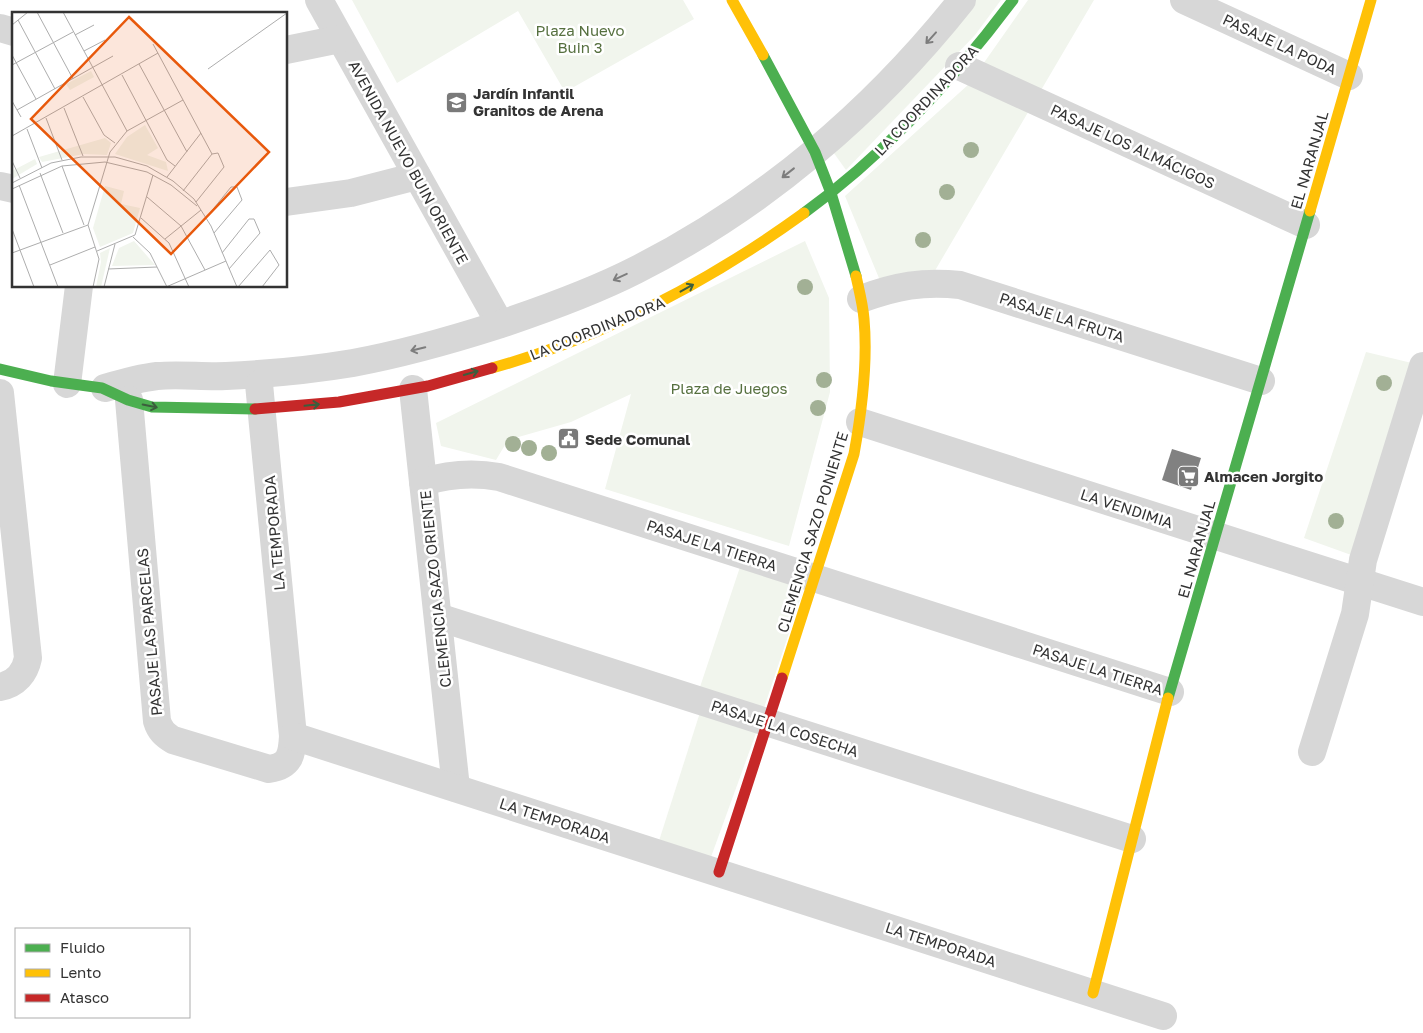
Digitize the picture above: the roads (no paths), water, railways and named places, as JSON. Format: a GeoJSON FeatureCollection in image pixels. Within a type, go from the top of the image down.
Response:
{"type":"FeatureCollection","features":[{"type":"Feature","properties":{"kind":"street","name":"AVENIDA NUEVO BUIN ORIENTE"},"geometry":{"type":"LineString","coordinates":[[319,0],[500,324]]}},
{"type":"Feature","properties":{"kind":"street","name":"CLEMENCIA SAZO PONIENTE"},"geometry":{"type":"LineString","coordinates":[[719,872],[854,454],[860,422],[865,366],[861,299],[850,250],[831,193],[804,129],[732,0]]}},
{"type":"Feature","properties":{"kind":"street","name":"LA COORDINADORA"},"geometry":{"type":"LineString","coordinates":[[0,370],[67,384],[105,388],[154,377],[258,374],[316,368],[396,354],[448,341],[545,310],[590,292],[680,246],[746,203],[815,152],[902,71],[962,0]]}},
{"type":"Feature","properties":{"kind":"street","name":"LA COORDINADORA"},"geometry":{"type":"LineString","coordinates":[[105,388],[129,400],[158,408],[208,410],[309,406],[413,389],[524,358],[576,340],[663,301],[744,254],[831,193],[905,126],[959,66],[1013,0]]}},
{"type":"Feature","properties":{"kind":"street","name":"PASAJE LA PODA"},"geometry":{"type":"LineString","coordinates":[[1184,0],[1349,76]]}},
{"type":"Feature","properties":{"kind":"street","name":"EL NARANJAL"},"geometry":{"type":"LineString","coordinates":[[1093,994],[1170,692],[1372,0]]}},
{"type":"Feature","properties":{"kind":"street"},"geometry":{"type":"LineString","coordinates":[[288,50],[340,39]]}},
{"type":"Feature","properties":{"kind":"street","name":"PASAJE LOS ALMÁCIGOS"},"geometry":{"type":"LineString","coordinates":[[959,66],[1306,225]]}},
{"type":"Feature","properties":{"kind":"street"},"geometry":{"type":"LineString","coordinates":[[288,202],[351,193],[417,176]]}},
{"type":"Feature","properties":{"kind":"street","name":"PASAJE LA FRUTA"},"geometry":{"type":"LineString","coordinates":[[861,299],[886,290],[910,285],[940,283],[960,285],[1261,381]]}},
{"type":"Feature","properties":{"kind":"street"},"geometry":{"type":"LineString","coordinates":[[67,384],[79,288]]}},
{"type":"Feature","properties":{"kind":"street"},"geometry":{"type":"LineString","coordinates":[[1312,752],[1355,614],[1363,560],[1414,428],[1423,366]]}},
{"type":"Feature","properties":{"kind":"street","name":"LA TEMPORADA"},"geometry":{"type":"LineString","coordinates":[[258,374],[293,736],[1164,1016]]}},
{"type":"Feature","properties":{"kind":"street","name":"CLEMENCIA SAZO ORIENTE"},"geometry":{"type":"LineString","coordinates":[[413,389],[456,788]]}},
{"type":"Feature","properties":{"kind":"street"},"geometry":{"type":"LineString","coordinates":[[0,393],[28,658],[26,666],[16,680],[7,686],[0,687]]}},
{"type":"Feature","properties":{"kind":"street","name":"PASAJE LAS PARCELAS"},"geometry":{"type":"LineString","coordinates":[[129,400],[159,728],[162,733],[173,740],[269,769],[283,764],[289,759],[292,753],[293,736]]}},
{"type":"Feature","properties":{"kind":"street","name":"LA VENDIMIA"},"geometry":{"type":"LineString","coordinates":[[860,422],[1423,602]]}},
{"type":"Feature","properties":{"kind":"street","name":"PASAJE LA TIERRA"},"geometry":{"type":"LineString","coordinates":[[423,482],[455,474],[499,477],[1170,692]]}},
{"type":"Feature","properties":{"kind":"street","name":"PASAJE LA COSECHA"},"geometry":{"type":"LineString","coordinates":[[438,617],[1132,839]]}},
{"type":"Feature","properties":{"kind":"place","name":"Jardín Infantil Granitos de Arena"},"geometry":{"type":"Point","coordinates":[457,102]}},
{"type":"Feature","properties":{"kind":"place","name":"Sede Comunal"},"geometry":{"type":"Point","coordinates":[569,439]}},
{"type":"Feature","properties":{"kind":"place","name":"Almacen Jorgito"},"geometry":{"type":"Point","coordinates":[1188,476]}},
{"type":"Feature","properties":{"kind":"park label","name":"Plaza Nuevo Buin 3"},"geometry":{"type":"Point","coordinates":[580,38]}},
{"type":"Feature","properties":{"kind":"park label","name":"Plaza de Juegos"},"geometry":{"type":"Point","coordinates":[729,388]}}]}
